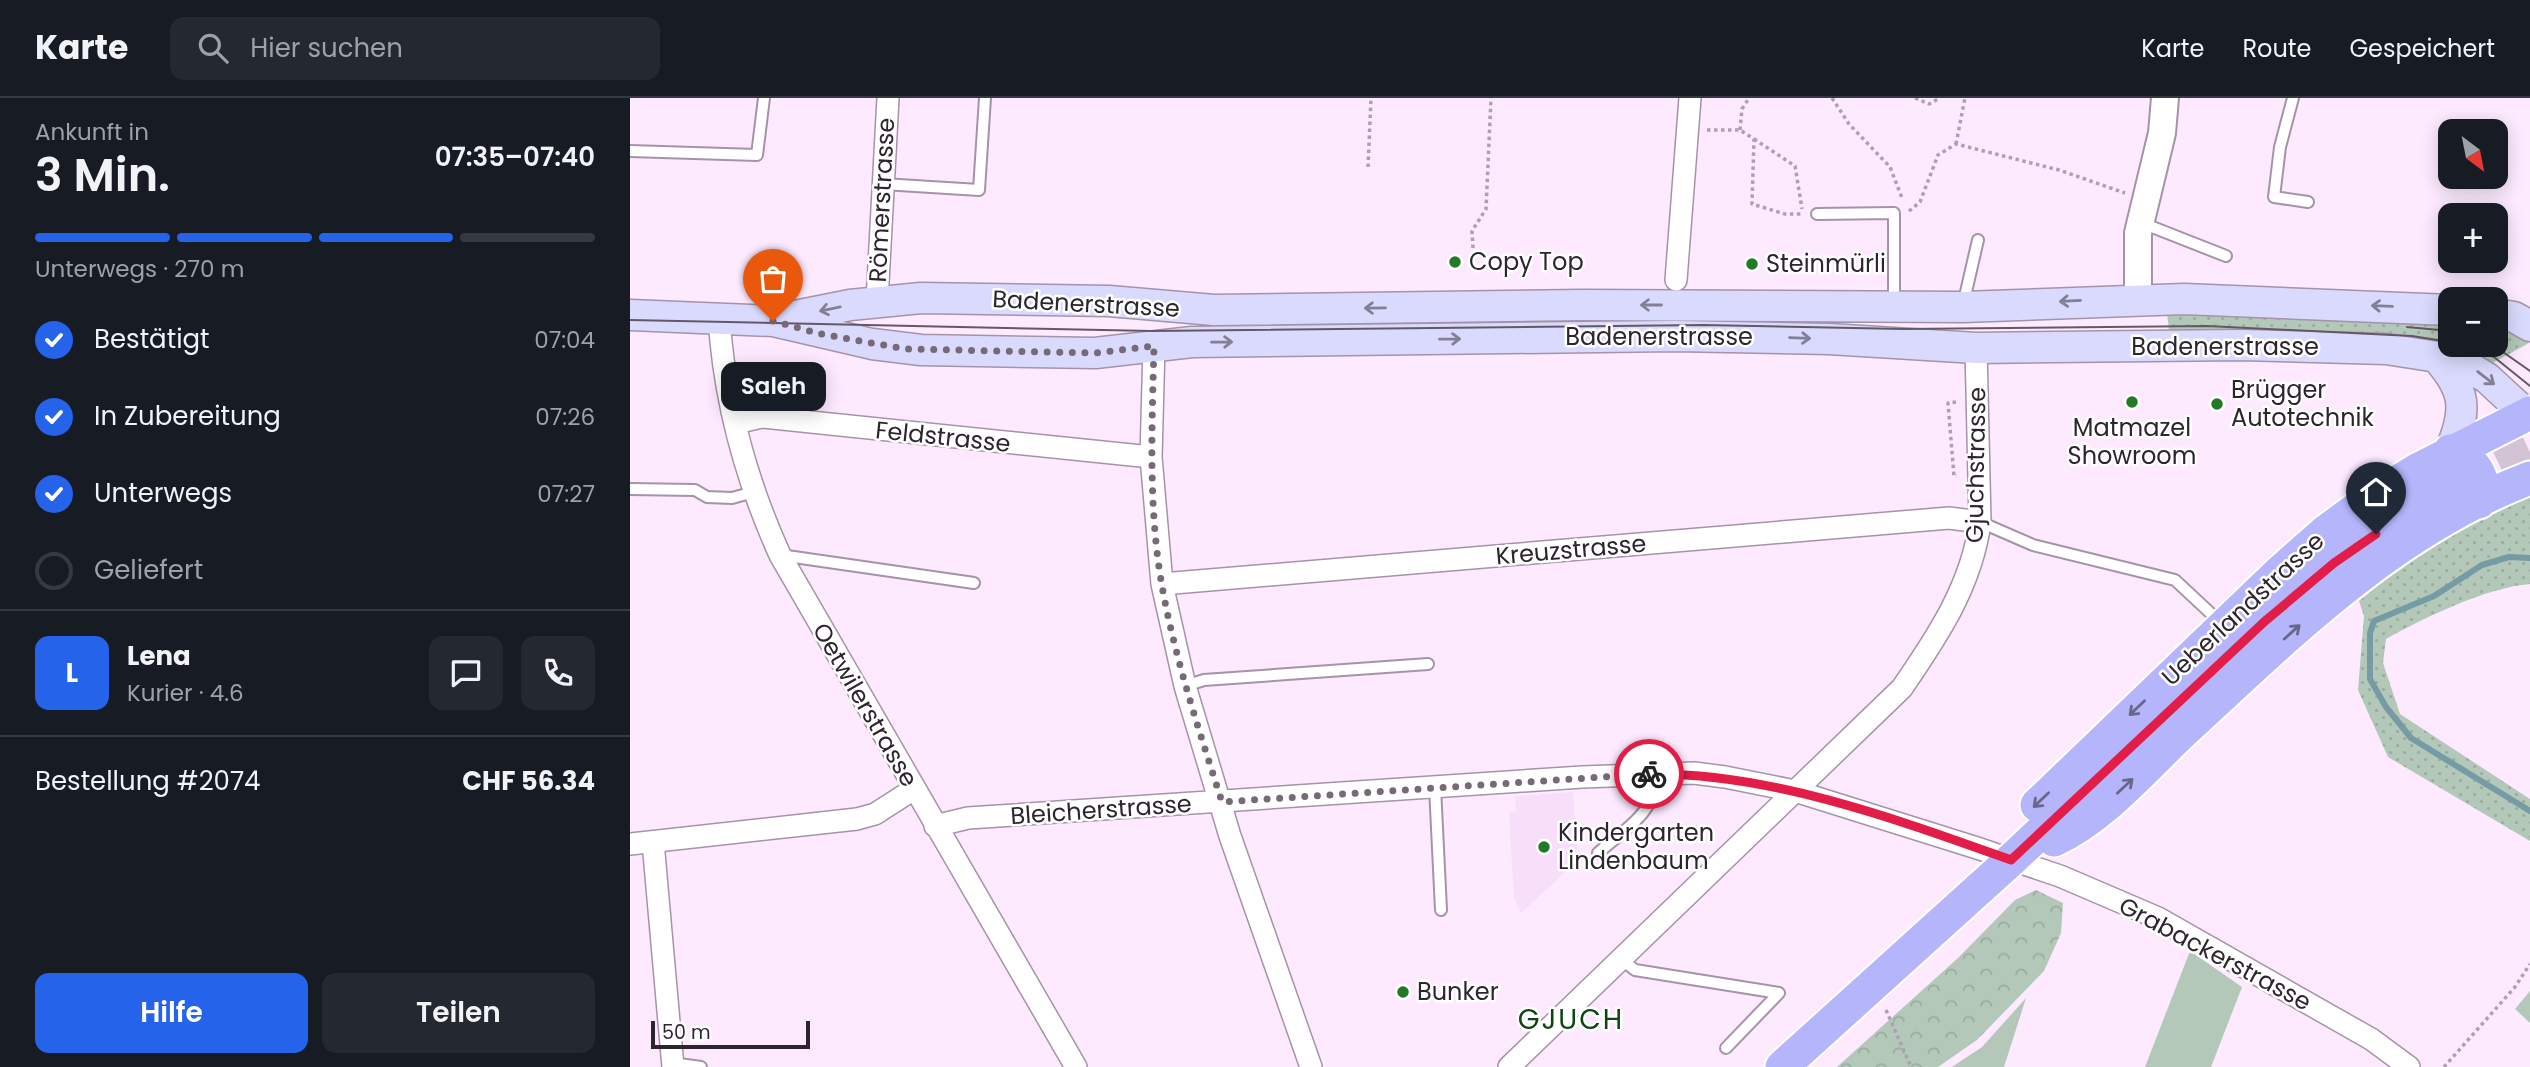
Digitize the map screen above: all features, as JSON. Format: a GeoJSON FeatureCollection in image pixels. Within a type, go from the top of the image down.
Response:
{"type":"FeatureCollection","features":[{"type":"Feature","properties":{"kind":"main road","name":"Badenerstrasse"},"geometry":{"type":"LineString","coordinates":[[773,321],[877,301],[921,298],[1138,304],[1214,310],[1621,304],[1963,307],[2138,299],[2438,310]]}},
{"type":"Feature","properties":{"kind":"main road"},"geometry":{"type":"LineString","coordinates":[[2138,299],[2140,346]]}},
{"type":"Feature","properties":{"kind":"main road"},"geometry":{"type":"LineString","coordinates":[[1138,304],[1147,317],[1154,346]]}},
{"type":"Feature","properties":{"kind":"main road"},"geometry":{"type":"LineString","coordinates":[[1963,307],[1976,348]]}},
{"type":"Feature","properties":{"kind":"main road","name":"Badenerstrasse"},"geometry":{"type":"LineString","coordinates":[[630,315],[773,321],[821,334],[906,349],[1095,353],[1192,342],[1751,336],[1976,348],[2140,346],[2386,349],[2457,359],[2479,372],[2529,415]]}},
{"type":"Feature","properties":{"kind":"main road"},"geometry":{"type":"LineString","coordinates":[[2508,316],[2530,326]]}},
{"type":"Feature","properties":{"kind":"main road"},"geometry":{"type":"LineString","coordinates":[[2436,357],[2454,379],[2463,407],[2462,419],[2450,451],[2460,455],[2477,470],[2483,489],[2465,494]]}},
{"type":"Feature","properties":{"kind":"main road","name":"Ueberlandstrasse"},"geometry":{"type":"LineString","coordinates":[[2011,860],[2014,827],[2325,532],[2370,499],[2450,451],[2529,415]]}},
{"type":"Feature","properties":{"kind":"main road","name":"Ueberlandstrasse"},"geometry":{"type":"LineString","coordinates":[[1782,1067],[1869,985],[2011,860],[2074,831],[2344,586],[2426,530],[2465,494],[2530,478]]}},
{"type":"Feature","properties":{"kind":"street","name":"Römerstrasse"},"geometry":{"type":"LineString","coordinates":[[877,301],[876,275],[888,98]]}},
{"type":"Feature","properties":{"kind":"street"},"geometry":{"type":"LineString","coordinates":[[1676,280],[1689,98]]}},
{"type":"Feature","properties":{"kind":"street"},"geometry":{"type":"LineString","coordinates":[[2138,299],[2136,253],[2142,211],[2162,133],[2165,98]]}},
{"type":"Feature","properties":{"kind":"street","name":"Oetwilerstrasse"},"geometry":{"type":"LineString","coordinates":[[719,317],[722,364],[736,423],[754,492],[779,555],[1076,1067]]}},
{"type":"Feature","properties":{"kind":"street"},"geometry":{"type":"LineString","coordinates":[[1154,346],[1151,457],[1162,584],[1185,686],[1222,802],[1230,836],[1311,1067]]}},
{"type":"Feature","properties":{"kind":"street","name":"Gjuchstrasse"},"geometry":{"type":"LineString","coordinates":[[1509,1067],[1902,688],[1957,599],[1976,550],[1980,522],[1976,348]]}},
{"type":"Feature","properties":{"kind":"street","name":"Feldstrasse"},"geometry":{"type":"LineString","coordinates":[[736,423],[762,417],[1151,457]]}},
{"type":"Feature","properties":{"kind":"street","name":"Kreuzstrasse"},"geometry":{"type":"LineString","coordinates":[[1162,584],[1949,518],[1980,522]]}},
{"type":"Feature","properties":{"kind":"street","name":"Bleicherstrasse"},"geometry":{"type":"LineString","coordinates":[[935,826],[968,818],[1694,773],[1795,791],[2011,860]]}},
{"type":"Feature","properties":{"kind":"street"},"geometry":{"type":"LineString","coordinates":[[630,844],[856,819],[875,814],[914,789]]}},
{"type":"Feature","properties":{"kind":"street"},"geometry":{"type":"LineString","coordinates":[[653,842],[673,1065]]}},
{"type":"Feature","properties":{"kind":"street","name":"Grabackerstrasse"},"geometry":{"type":"LineString","coordinates":[[2011,860],[2060,876],[2158,918],[2371,1039],[2409,1067]]}},
{"type":"Feature","properties":{"kind":"lane"},"geometry":{"type":"LineString","coordinates":[[630,151],[757,155],[764,98]]}},
{"type":"Feature","properties":{"kind":"lane"},"geometry":{"type":"LineString","coordinates":[[883,184],[979,190],[985,98]]}},
{"type":"Feature","properties":{"kind":"lane"},"geometry":{"type":"LineString","coordinates":[[2293,98],[2280,147],[2274,197],[2308,202]]}},
{"type":"Feature","properties":{"kind":"lane"},"geometry":{"type":"LineString","coordinates":[[2142,211],[2226,256]]}},
{"type":"Feature","properties":{"kind":"lane"},"geometry":{"type":"LineString","coordinates":[[1817,214],[1894,213],[1894,307]]}},
{"type":"Feature","properties":{"kind":"lane"},"geometry":{"type":"LineString","coordinates":[[1963,307],[1978,240]]}},
{"type":"Feature","properties":{"kind":"lane"},"geometry":{"type":"LineString","coordinates":[[630,489],[695,490],[707,496],[732,498],[754,492]]}},
{"type":"Feature","properties":{"kind":"lane"},"geometry":{"type":"LineString","coordinates":[[1980,522],[2033,545],[2175,580],[2223,626]]}},
{"type":"Feature","properties":{"kind":"lane"},"geometry":{"type":"LineString","coordinates":[[779,555],[974,583]]}},
{"type":"Feature","properties":{"kind":"lane"},"geometry":{"type":"LineString","coordinates":[[1185,686],[1204,680],[1428,664]]}},
{"type":"Feature","properties":{"kind":"lane"},"geometry":{"type":"LineString","coordinates":[[1598,853],[1651,806],[1656,790],[1656,774]]}},
{"type":"Feature","properties":{"kind":"lane"},"geometry":{"type":"LineString","coordinates":[[1435,787],[1441,910]]}},
{"type":"Feature","properties":{"kind":"lane"},"geometry":{"type":"LineString","coordinates":[[1621,959],[1634,970],[1779,993],[1726,1048]]}},
{"type":"Feature","properties":{"kind":"lane"},"geometry":{"type":"LineString","coordinates":[[673,1065],[701,1067]]}},
{"type":"Feature","properties":{"kind":"path"},"geometry":{"type":"LineString","coordinates":[[1368,167],[1371,98]]}},
{"type":"Feature","properties":{"kind":"path"},"geometry":{"type":"LineString","coordinates":[[1473,248],[1472,231],[1486,209],[1490,98]]}},
{"type":"Feature","properties":{"kind":"path"},"geometry":{"type":"LineString","coordinates":[[1740,130],[1742,109],[1749,98]]}},
{"type":"Feature","properties":{"kind":"path"},"geometry":{"type":"LineString","coordinates":[[1832,98],[1849,124],[1890,167],[1907,213],[1920,202],[1938,155],[1956,144],[2060,170],[2142,211]]}},
{"type":"Feature","properties":{"kind":"path"},"geometry":{"type":"LineString","coordinates":[[1915,98],[1929,104],[1940,98]]}},
{"type":"Feature","properties":{"kind":"path"},"geometry":{"type":"LineString","coordinates":[[1956,144],[1965,98]]}},
{"type":"Feature","properties":{"kind":"path"},"geometry":{"type":"LineString","coordinates":[[1688,130],[1740,130],[1795,166],[1802,214]]}},
{"type":"Feature","properties":{"kind":"path"},"geometry":{"type":"LineString","coordinates":[[1754,139],[1752,204],[1785,214],[1817,214]]}},
{"type":"Feature","properties":{"kind":"path"},"geometry":{"type":"LineString","coordinates":[[1965,401],[1948,403],[1954,476],[1967,478]]}},
{"type":"Feature","properties":{"kind":"path"},"geometry":{"type":"LineString","coordinates":[[2444,1067],[2515,987],[2530,964]]}},
{"type":"Feature","properties":{"kind":"path"},"geometry":{"type":"LineString","coordinates":[[1869,985],[1884,1003],[1911,1067]]}},
{"type":"Feature","properties":{"kind":"shaded area","name":"Kindergarten Lindenbaum"},"geometry":{"type":"Polygon","coordinates":[[[1573,792],[1578,860],[1521,913],[1514,898],[1509,813],[1516,812],[1515,796],[1573,792]]]}},
{"type":"Feature","properties":{"kind":"green space"},"geometry":{"type":"Polygon","coordinates":[[[2167,311],[2438,322],[2438,357],[2503,357],[2485,367],[2169,331],[2167,311]]]}},
{"type":"Feature","properties":{"kind":"green space"},"geometry":{"type":"Polygon","coordinates":[[[2508,332],[2529,343],[2508,354],[2508,332]]]}},
{"type":"Feature","properties":{"kind":"green space"},"geometry":{"type":"Polygon","coordinates":[[[2530,497],[2530,584],[2476,597],[2386,639],[2383,663],[2400,714],[2530,799],[2530,841],[2388,757],[2358,690],[2364,616],[2359,601],[2399,570],[2441,543],[2530,497]]]}},
{"type":"Feature","properties":{"kind":"green space"},"geometry":{"type":"Polygon","coordinates":[[[2036,890],[2063,903],[2061,933],[2044,971],[1977,1040],[1938,1067],[1837,1067],[1958,958],[2015,900],[2036,890]]]}},
{"type":"Feature","properties":{"kind":"green space"},"geometry":{"type":"Polygon","coordinates":[[[2190,951],[2242,987],[2211,1067],[2145,1067],[2190,951]]]}},
{"type":"Feature","properties":{"kind":"green space"},"geometry":{"type":"Polygon","coordinates":[[[2530,991],[2530,1023],[2515,1009],[2530,991]]]}},
{"type":"Feature","properties":{"kind":"green space"},"geometry":{"type":"Polygon","coordinates":[[[2026,998],[2004,1067],[1952,1067],[1982,1047],[2026,998]]]}},
{"type":"Feature","properties":{"kind":"waterway"},"geometry":{"type":"LineString","coordinates":[[2530,558],[2509,557],[2482,565],[2434,596],[2374,621],[2370,633],[2370,679],[2386,707],[2411,738],[2530,811]]}},
{"type":"Feature","properties":{"kind":"tunnel"},"geometry":{"type":"LineString","coordinates":[[2454,486],[2530,450]]}},
{"type":"Feature","properties":{"kind":"tram line"},"geometry":{"type":"LineString","coordinates":[[630,320],[1152,331],[1703,325],[1903,329],[2207,326],[2412,336],[2438,340]]}},
{"type":"Feature","properties":{"kind":"tram line"},"geometry":{"type":"LineString","coordinates":[[2407,327],[2438,330]]}},
{"type":"Feature","properties":{"kind":"tram line"},"geometry":{"type":"LineString","coordinates":[[2508,356],[2530,371]]}},
{"type":"Feature","properties":{"kind":"tram line"},"geometry":{"type":"LineString","coordinates":[[2494,357],[2530,386]]}},
{"type":"Feature","properties":{"kind":"way so far"},"geometry":{"type":"LineString","coordinates":[[773,321],[821,334],[906,349],[1095,353],[1154,346],[1151,457],[1162,584],[1185,686],[1222,802],[1583,776],[1649,774]]}},
{"type":"Feature","properties":{"kind":"place","name":"Copy Top"},"geometry":{"type":"Point","coordinates":[1455,262]}},
{"type":"Feature","properties":{"kind":"place","name":"Steinmürli"},"geometry":{"type":"Point","coordinates":[1752,264]}},
{"type":"Feature","properties":{"kind":"place","name":"Saleh"},"geometry":{"type":"Point","coordinates":[773,321]}},
{"type":"Feature","properties":{"kind":"place","name":"Matmazel Showroom"},"geometry":{"type":"Point","coordinates":[2132,402]}},
{"type":"Feature","properties":{"kind":"place","name":"Brügger Autotechnik"},"geometry":{"type":"Point","coordinates":[2217,404]}},
{"type":"Feature","properties":{"kind":"place","name":"Kindergarten Lindenbaum"},"geometry":{"type":"Point","coordinates":[1544,847]}},
{"type":"Feature","properties":{"kind":"place","name":"Bunker"},"geometry":{"type":"Point","coordinates":[1403,992]}},
{"type":"Feature","properties":{"kind":"district","name":"GJUCH"},"geometry":{"type":"Point","coordinates":[1571,1019]}},
{"type":"Feature","properties":{"kind":"route"},"geometry":{"type":"LineString","coordinates":[[1649,774],[1694,773],[1795,791],[2011,860],[2264,622],[2334,563],[2376,534]]}}]}
